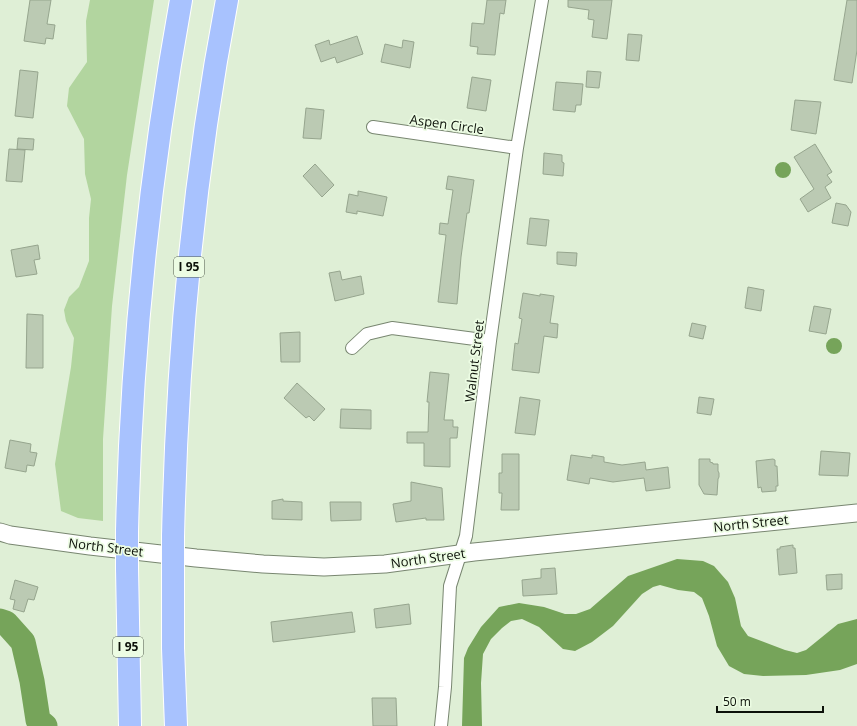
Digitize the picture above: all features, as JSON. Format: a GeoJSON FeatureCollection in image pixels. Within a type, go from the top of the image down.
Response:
{"type":"FeatureCollection","features":[{"type":"Feature","properties":{"kind":"highway","name":"I 95"},"geometry":{"type":"LineString","coordinates":[[130,726],[127,532],[135,358],[149,205],[162,113],[181,0]]}},
{"type":"Feature","properties":{"kind":"highway","name":"I 95"},"geometry":{"type":"LineString","coordinates":[[176,726],[173,648],[173,536],[179,391],[186,287],[205,131],[227,0]]}},
{"type":"Feature","properties":{"kind":"main road","name":"North Street"},"geometry":{"type":"LineString","coordinates":[[0,532],[10,535],[90,546],[270,564],[324,567],[385,564],[460,554],[857,512]]}},
{"type":"Feature","properties":{"kind":"street","name":"Walnut Street"},"geometry":{"type":"LineString","coordinates":[[441,726],[445,687],[450,586],[466,536],[490,341],[517,148],[542,0]]}},
{"type":"Feature","properties":{"kind":"street","name":"Aspen Circle"},"geometry":{"type":"LineString","coordinates":[[373,127],[517,148]]}},
{"type":"Feature","properties":{"kind":"street"},"geometry":{"type":"LineString","coordinates":[[352,348],[367,334],[392,328],[490,341]]}},
{"type":"Feature","properties":{"kind":"shaded area"},"geometry":{"type":"Polygon","coordinates":[[[90,0],[154,0],[127,175],[112,306],[103,439],[103,521],[78,518],[61,511],[55,464],[71,367],[74,338],[66,321],[64,310],[69,297],[79,287],[89,261],[89,218],[91,199],[85,174],[84,139],[67,106],[69,88],[87,62],[86,21],[90,0]]]}},
{"type":"Feature","properties":{"kind":"shaded area"},"geometry":{"type":"Polygon","coordinates":[[[783,162],[789,164],[791,170],[789,176],[783,178],[777,176],[775,170],[777,164],[783,162]]]}},
{"type":"Feature","properties":{"kind":"shaded area"},"geometry":{"type":"Polygon","coordinates":[[[834,338],[840,340],[842,346],[840,352],[834,354],[828,352],[826,346],[828,340],[834,338]]]}},
{"type":"Feature","properties":{"kind":"shaded area"},"geometry":{"type":"Polygon","coordinates":[[[677,559],[703,561],[714,566],[728,582],[735,598],[741,626],[748,636],[785,650],[797,653],[806,650],[838,624],[857,619],[857,664],[840,670],[806,675],[763,676],[744,674],[729,666],[717,646],[709,616],[702,598],[694,592],[678,590],[660,585],[653,587],[642,594],[613,626],[592,642],[575,651],[563,649],[539,627],[522,619],[511,621],[491,639],[483,654],[481,683],[482,726],[462,726],[464,658],[468,648],[481,627],[499,607],[519,603],[544,607],[565,614],[576,614],[590,609],[628,576],[677,559]]]}},
{"type":"Feature","properties":{"kind":"building"},"geometry":{"type":"Polygon","coordinates":[[[30,0],[51,0],[47,24],[55,25],[53,39],[46,38],[45,44],[24,41],[30,0]]]}},
{"type":"Feature","properties":{"kind":"building"},"geometry":{"type":"Polygon","coordinates":[[[487,0],[506,0],[504,14],[500,13],[495,55],[477,54],[478,47],[470,46],[472,23],[484,24],[487,0]]]}},
{"type":"Feature","properties":{"kind":"building"},"geometry":{"type":"Polygon","coordinates":[[[568,0],[612,0],[607,39],[592,37],[594,20],[588,19],[589,10],[568,7],[568,0]]]}},
{"type":"Feature","properties":{"kind":"building"},"geometry":{"type":"Polygon","coordinates":[[[847,0],[857,0],[857,50],[852,83],[834,80],[847,0]]]}},
{"type":"Feature","properties":{"kind":"building"},"geometry":{"type":"Polygon","coordinates":[[[628,34],[642,35],[639,61],[626,60],[628,34]]]}},
{"type":"Feature","properties":{"kind":"building"},"geometry":{"type":"Polygon","coordinates":[[[357,36],[363,54],[337,63],[335,57],[321,62],[315,45],[329,40],[330,45],[357,36]]]}},
{"type":"Feature","properties":{"kind":"building"},"geometry":{"type":"Polygon","coordinates":[[[403,40],[414,42],[410,68],[381,62],[385,44],[402,48],[403,40]]]}},
{"type":"Feature","properties":{"kind":"building"},"geometry":{"type":"Polygon","coordinates":[[[20,70],[38,72],[33,118],[15,116],[20,70]]]}},
{"type":"Feature","properties":{"kind":"building"},"geometry":{"type":"Polygon","coordinates":[[[587,71],[601,72],[599,88],[586,87],[587,71]]]}},
{"type":"Feature","properties":{"kind":"building"},"geometry":{"type":"Polygon","coordinates":[[[472,77],[491,80],[486,111],[467,108],[472,77]]]}},
{"type":"Feature","properties":{"kind":"building"},"geometry":{"type":"Polygon","coordinates":[[[556,82],[583,84],[581,105],[576,105],[575,112],[553,110],[556,82]]]}},
{"type":"Feature","properties":{"kind":"building"},"geometry":{"type":"Polygon","coordinates":[[[795,100],[821,102],[816,134],[791,130],[795,100]]]}},
{"type":"Feature","properties":{"kind":"building"},"geometry":{"type":"Polygon","coordinates":[[[306,108],[324,110],[321,139],[303,138],[306,108]]]}},
{"type":"Feature","properties":{"kind":"building"},"geometry":{"type":"Polygon","coordinates":[[[18,138],[34,139],[33,150],[17,149],[18,138]]]}},
{"type":"Feature","properties":{"kind":"building"},"geometry":{"type":"Polygon","coordinates":[[[815,144],[832,172],[827,175],[832,182],[825,187],[831,198],[808,212],[800,199],[814,189],[794,157],[815,144]]]}},
{"type":"Feature","properties":{"kind":"building"},"geometry":{"type":"Polygon","coordinates":[[[9,149],[25,150],[22,182],[6,181],[9,149]]]}},
{"type":"Feature","properties":{"kind":"building"},"geometry":{"type":"Polygon","coordinates":[[[544,153],[562,155],[562,162],[564,163],[563,176],[543,174],[544,153]]]}},
{"type":"Feature","properties":{"kind":"building"},"geometry":{"type":"Polygon","coordinates":[[[315,164],[334,185],[322,197],[303,176],[315,164]]]}},
{"type":"Feature","properties":{"kind":"building"},"geometry":{"type":"Polygon","coordinates":[[[448,176],[474,180],[469,213],[467,213],[457,304],[438,302],[446,235],[439,234],[440,223],[448,224],[453,190],[446,189],[448,176]]]}},
{"type":"Feature","properties":{"kind":"building"},"geometry":{"type":"Polygon","coordinates":[[[358,191],[387,197],[383,216],[357,211],[357,214],[346,212],[349,194],[358,196],[358,191]]]}},
{"type":"Feature","properties":{"kind":"building"},"geometry":{"type":"Polygon","coordinates":[[[836,203],[846,205],[851,212],[848,226],[832,223],[836,203]]]}},
{"type":"Feature","properties":{"kind":"building"},"geometry":{"type":"Polygon","coordinates":[[[530,218],[549,220],[546,246],[527,244],[530,218]]]}},
{"type":"Feature","properties":{"kind":"building"},"geometry":{"type":"Polygon","coordinates":[[[38,245],[40,259],[34,260],[37,274],[16,277],[11,250],[38,245]]]}},
{"type":"Feature","properties":{"kind":"building"},"geometry":{"type":"Polygon","coordinates":[[[557,252],[577,253],[576,266],[557,264],[557,252]]]}},
{"type":"Feature","properties":{"kind":"building"},"geometry":{"type":"Polygon","coordinates":[[[340,271],[342,280],[361,276],[364,294],[335,301],[329,273],[340,271]]]}},
{"type":"Feature","properties":{"kind":"building"},"geometry":{"type":"Polygon","coordinates":[[[748,287],[764,290],[761,311],[745,308],[748,287]]]}},
{"type":"Feature","properties":{"kind":"building"},"geometry":{"type":"Polygon","coordinates":[[[523,293],[540,296],[540,294],[554,296],[550,323],[558,324],[557,338],[544,336],[539,373],[512,370],[515,343],[518,344],[522,319],[519,318],[523,293]]]}},
{"type":"Feature","properties":{"kind":"building"},"geometry":{"type":"Polygon","coordinates":[[[814,306],[831,309],[826,334],[809,331],[814,306]]]}},
{"type":"Feature","properties":{"kind":"building"},"geometry":{"type":"Polygon","coordinates":[[[27,314],[43,315],[43,368],[26,368],[27,314]]]}},
{"type":"Feature","properties":{"kind":"building"},"geometry":{"type":"Polygon","coordinates":[[[692,323],[706,326],[703,339],[689,336],[692,323]]]}},
{"type":"Feature","properties":{"kind":"building"},"geometry":{"type":"Polygon","coordinates":[[[300,332],[300,362],[281,362],[280,333],[300,332]]]}},
{"type":"Feature","properties":{"kind":"building"},"geometry":{"type":"Polygon","coordinates":[[[430,372],[449,374],[444,420],[453,420],[453,427],[458,427],[457,438],[450,438],[450,467],[424,466],[424,443],[407,443],[407,432],[428,432],[429,402],[427,402],[430,372]]]}},
{"type":"Feature","properties":{"kind":"building"},"geometry":{"type":"Polygon","coordinates":[[[297,383],[325,409],[314,421],[309,416],[306,418],[284,398],[297,383]]]}},
{"type":"Feature","properties":{"kind":"building"},"geometry":{"type":"Polygon","coordinates":[[[520,397],[540,400],[535,435],[515,433],[520,397]]]}},
{"type":"Feature","properties":{"kind":"building"},"geometry":{"type":"Polygon","coordinates":[[[699,397],[714,399],[711,415],[697,413],[699,397]]]}},
{"type":"Feature","properties":{"kind":"building"},"geometry":{"type":"Polygon","coordinates":[[[341,409],[371,410],[371,429],[340,428],[341,409]]]}},
{"type":"Feature","properties":{"kind":"building"},"geometry":{"type":"Polygon","coordinates":[[[10,440],[31,444],[30,452],[37,453],[34,466],[27,465],[26,472],[5,468],[10,440]]]}},
{"type":"Feature","properties":{"kind":"building"},"geometry":{"type":"Polygon","coordinates":[[[821,451],[850,453],[848,476],[819,475],[821,451]]]}},
{"type":"Feature","properties":{"kind":"building"},"geometry":{"type":"Polygon","coordinates":[[[502,454],[519,454],[519,510],[501,510],[502,493],[499,493],[499,473],[502,473],[502,454]]]}},
{"type":"Feature","properties":{"kind":"building"},"geometry":{"type":"Polygon","coordinates":[[[571,455],[592,458],[592,455],[604,457],[604,462],[622,465],[645,462],[646,470],[668,467],[670,488],[646,491],[644,478],[613,482],[590,478],[589,484],[567,480],[571,455]]]}},
{"type":"Feature","properties":{"kind":"building"},"geometry":{"type":"Polygon","coordinates":[[[699,459],[710,459],[710,462],[713,464],[718,464],[719,477],[717,495],[704,494],[699,485],[699,459]]]}},
{"type":"Feature","properties":{"kind":"building"},"geometry":{"type":"Polygon","coordinates":[[[775,460],[775,466],[777,466],[778,486],[776,486],[776,491],[762,492],[761,487],[758,488],[756,461],[775,460]]]}},
{"type":"Feature","properties":{"kind":"building"},"geometry":{"type":"Polygon","coordinates":[[[411,482],[442,488],[444,520],[426,520],[426,518],[396,522],[393,504],[411,501],[411,482]]]}},
{"type":"Feature","properties":{"kind":"building"},"geometry":{"type":"Polygon","coordinates":[[[283,499],[283,501],[302,502],[302,520],[272,519],[272,501],[283,499]]]}},
{"type":"Feature","properties":{"kind":"building"},"geometry":{"type":"Polygon","coordinates":[[[330,502],[361,502],[361,520],[331,521],[330,502]]]}},
{"type":"Feature","properties":{"kind":"building"},"geometry":{"type":"Polygon","coordinates":[[[793,545],[793,548],[795,548],[797,573],[779,575],[777,549],[780,549],[780,547],[793,545]]]}},
{"type":"Feature","properties":{"kind":"building"},"geometry":{"type":"Polygon","coordinates":[[[555,568],[557,594],[523,596],[522,580],[541,578],[541,569],[555,568]]]}},
{"type":"Feature","properties":{"kind":"building"},"geometry":{"type":"Polygon","coordinates":[[[842,574],[842,589],[827,590],[826,575],[842,574]]]}},
{"type":"Feature","properties":{"kind":"building"},"geometry":{"type":"Polygon","coordinates":[[[15,580],[38,587],[34,600],[28,599],[24,612],[13,609],[15,600],[10,599],[15,580]]]}},
{"type":"Feature","properties":{"kind":"building"},"geometry":{"type":"Polygon","coordinates":[[[409,604],[411,624],[376,628],[374,609],[409,604]]]}},
{"type":"Feature","properties":{"kind":"building"},"geometry":{"type":"Polygon","coordinates":[[[352,612],[355,632],[273,642],[271,622],[352,612]]]}},
{"type":"Feature","properties":{"kind":"building"},"geometry":{"type":"Polygon","coordinates":[[[372,698],[396,698],[397,726],[373,726],[372,698]]]}},
{"type":"Feature","properties":{"kind":"waterway"},"geometry":{"type":"LineString","coordinates":[[0,621],[6,623],[23,642],[32,681],[38,720],[45,726]]}}]}
